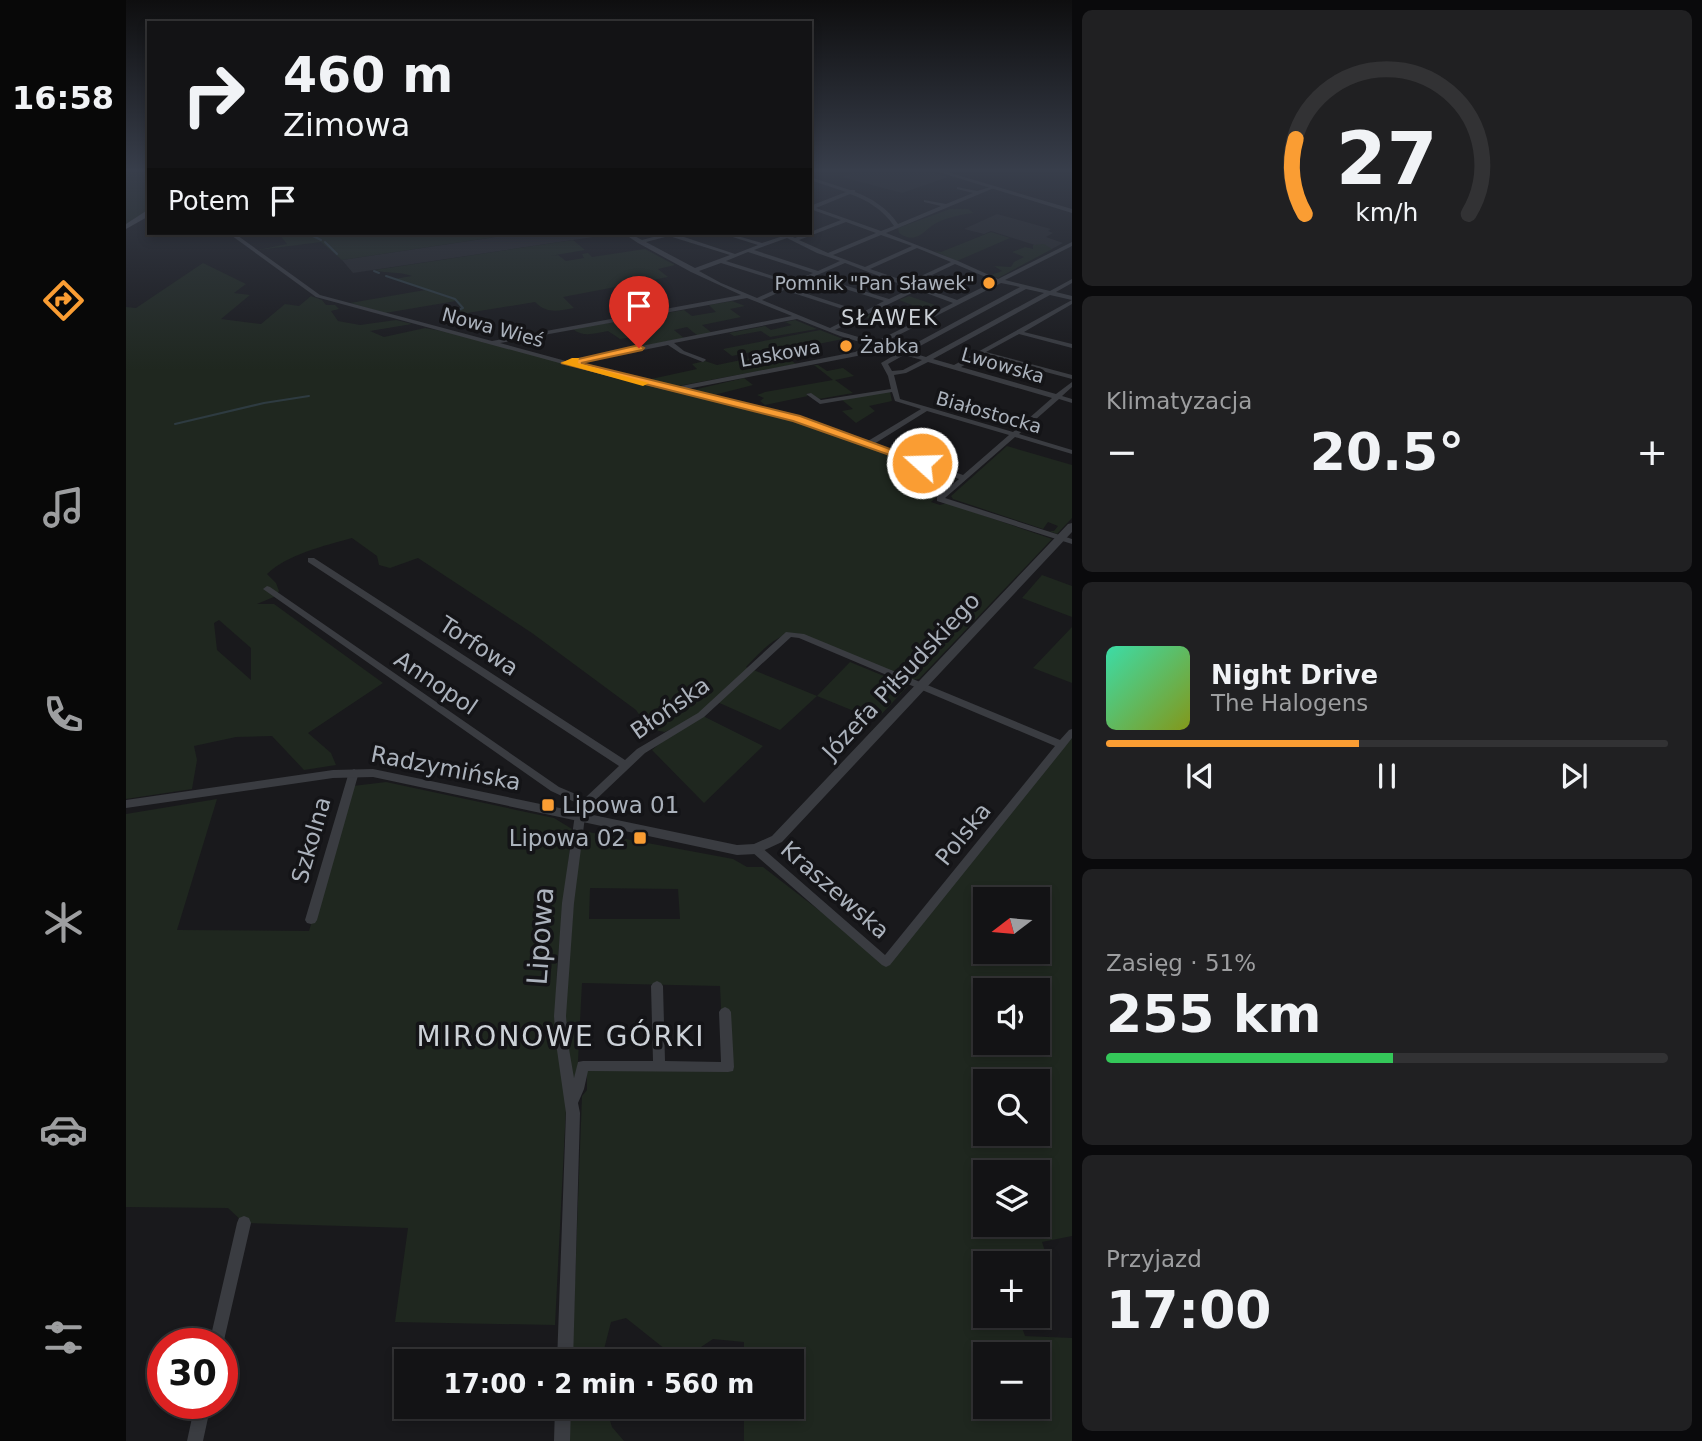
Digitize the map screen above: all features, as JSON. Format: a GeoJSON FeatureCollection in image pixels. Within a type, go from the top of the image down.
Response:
{"type":"FeatureCollection","features":[{"type":"Feature","properties":{"kind":"street","name":"Nowa Wieś"},"geometry":{"type":"LineString","coordinates":[[235,236],[318,296],[566,363],[796,418],[964,478]]}},
{"type":"Feature","properties":{"kind":"street","name":"Lwowska"},"geometry":{"type":"LineString","coordinates":[[631,236],[693,271],[746,296],[830,330],[1072,401]]}},
{"type":"Feature","properties":{"kind":"street"},"geometry":{"type":"LineString","coordinates":[[640,242],[662,236]]}},
{"type":"Feature","properties":{"kind":"street"},"geometry":{"type":"LineString","coordinates":[[678,236],[734,255]]}},
{"type":"Feature","properties":{"kind":"street"},"geometry":{"type":"LineString","coordinates":[[734,236],[761,244]]}},
{"type":"Feature","properties":{"kind":"street"},"geometry":{"type":"LineString","coordinates":[[693,271],[779,236]]}},
{"type":"Feature","properties":{"kind":"street"},"geometry":{"type":"LineString","coordinates":[[788,236],[828,255],[956,302]]}},
{"type":"Feature","properties":{"kind":"street"},"geometry":{"type":"LineString","coordinates":[[794,240],[804,236]]}},
{"type":"Feature","properties":{"kind":"street"},"geometry":{"type":"LineString","coordinates":[[828,255],[872,236]]}},
{"type":"Feature","properties":{"kind":"street"},"geometry":{"type":"LineString","coordinates":[[893,236],[998,281],[1072,300]]}},
{"type":"Feature","properties":{"kind":"street","name":"Laskowa"},"geometry":{"type":"LineString","coordinates":[[677,389],[852,356],[1072,244]]}},
{"type":"Feature","properties":{"kind":"street"},"geometry":{"type":"LineString","coordinates":[[865,269],[917,246]]}},
{"type":"Feature","properties":{"kind":"street"},"geometry":{"type":"LineString","coordinates":[[747,250],[820,273]]}},
{"type":"Feature","properties":{"kind":"street"},"geometry":{"type":"LineString","coordinates":[[721,261],[793,284]]}},
{"type":"Feature","properties":{"kind":"street"},"geometry":{"type":"LineString","coordinates":[[756,300],[845,261]]}},
{"type":"Feature","properties":{"kind":"street"},"geometry":{"type":"LineString","coordinates":[[907,285],[956,262]]}},
{"type":"Feature","properties":{"kind":"street"},"geometry":{"type":"LineString","coordinates":[[811,276],[889,301]]}},
{"type":"Feature","properties":{"kind":"street"},"geometry":{"type":"LineString","coordinates":[[890,373],[904,372],[1072,281]]}},
{"type":"Feature","properties":{"kind":"street"},"geometry":{"type":"LineString","coordinates":[[809,394],[820,402],[894,390],[884,361],[1025,287]]}},
{"type":"Feature","properties":{"kind":"street"},"geometry":{"type":"LineString","coordinates":[[784,288],[863,314]]}},
{"type":"Feature","properties":{"kind":"street"},"geometry":{"type":"LineString","coordinates":[[830,330],[917,288]]}},
{"type":"Feature","properties":{"kind":"street"},"geometry":{"type":"LineString","coordinates":[[492,343],[746,296]]}},
{"type":"Feature","properties":{"kind":"street"},"geometry":{"type":"LineString","coordinates":[[954,368],[1072,300]]}},
{"type":"Feature","properties":{"kind":"street"},"geometry":{"type":"LineString","coordinates":[[566,363],[797,317]]}},
{"type":"Feature","properties":{"kind":"street"},"geometry":{"type":"LineString","coordinates":[[1018,332],[1072,346]]}},
{"type":"Feature","properties":{"kind":"street"},"geometry":{"type":"LineString","coordinates":[[668,342],[682,352],[703,360]]}},
{"type":"Feature","properties":{"kind":"street"},"geometry":{"type":"LineString","coordinates":[[981,353],[1072,377]]}},
{"type":"Feature","properties":{"kind":"street"},"geometry":{"type":"LineString","coordinates":[[1066,540],[940,499],[1072,384]]}},
{"type":"Feature","properties":{"kind":"street","name":"Białostocka"},"geometry":{"type":"LineString","coordinates":[[894,390],[897,400],[1072,452]]}},
{"type":"Feature","properties":{"kind":"street"},"geometry":{"type":"LineString","coordinates":[[870,443],[926,409]]}},
{"type":"Feature","properties":{"kind":"street","name":"Józefa Piłsudskiego"},"geometry":{"type":"LineString","coordinates":[[756,849],[777,839],[920,686],[1066,540],[1072,526]]}},
{"type":"Feature","properties":{"kind":"street","name":"Torfowa"},"geometry":{"type":"LineString","coordinates":[[311,560],[625,765]]}},
{"type":"Feature","properties":{"kind":"street","name":"Annopol"},"geometry":{"type":"LineString","coordinates":[[267,589],[555,789],[586,803]]}},
{"type":"Feature","properties":{"kind":"street","name":"Błońska"},"geometry":{"type":"LineString","coordinates":[[578,816],[580,808],[641,751],[701,715],[789,634],[801,636],[920,686]]}},
{"type":"Feature","properties":{"kind":"street"},"geometry":{"type":"LineString","coordinates":[[920,686],[1062,745]]}},
{"type":"Feature","properties":{"kind":"street","name":"Polska"},"geometry":{"type":"LineString","coordinates":[[886,962],[1072,732]]}},
{"type":"Feature","properties":{"kind":"street","name":"Radzymińska"},"geometry":{"type":"LineString","coordinates":[[126,804],[354,772],[389,775],[737,850],[756,849]]}},
{"type":"Feature","properties":{"kind":"street","name":"Szkolna"},"geometry":{"type":"LineString","coordinates":[[312,920],[354,772]]}},
{"type":"Feature","properties":{"kind":"street","name":"Lipowa"},"geometry":{"type":"LineString","coordinates":[[573,1100],[568,1091],[560,1016],[568,903],[578,816]]}},
{"type":"Feature","properties":{"kind":"street","name":"Kraszewska"},"geometry":{"type":"LineString","coordinates":[[756,849],[886,962]]}},
{"type":"Feature","properties":{"kind":"street"},"geometry":{"type":"LineString","coordinates":[[657,986],[659,1066],[729,1067],[725,1012]]}},
{"type":"Feature","properties":{"kind":"street","name":"Lipowa"},"geometry":{"type":"LineString","coordinates":[[565,1349],[573,1100],[583,1066],[659,1066]]}},
{"type":"Feature","properties":{"kind":"street"},"geometry":{"type":"LineString","coordinates":[[221,1328],[244,1223]]}},
{"type":"Feature","properties":{"kind":"street"},"geometry":{"type":"LineString","coordinates":[[195,1441],[200,1419]]}},
{"type":"Feature","properties":{"kind":"street"},"geometry":{"type":"LineString","coordinates":[[562,1441],[563,1419]]}},
{"type":"Feature","properties":{"kind":"shaded area"},"geometry":{"type":"Polygon","coordinates":[[[281,236],[499,236],[342,260],[321,242],[258,250],[287,244],[281,236]]]}},
{"type":"Feature","properties":{"kind":"shaded area"},"geometry":{"type":"Polygon","coordinates":[[[499,236],[598,236],[353,273],[342,260],[499,236]]]}},
{"type":"Feature","properties":{"kind":"shaded area"},"geometry":{"type":"Polygon","coordinates":[[[980,236],[1010,238],[957,261],[934,251],[941,252],[980,236]]]}},
{"type":"Feature","properties":{"kind":"shaded area"},"geometry":{"type":"Polygon","coordinates":[[[1007,236],[1047,236],[1063,243],[1050,250],[1007,236]]]}},
{"type":"Feature","properties":{"kind":"shaded area"},"geometry":{"type":"Polygon","coordinates":[[[573,240],[585,250],[550,256],[558,255],[566,261],[584,258],[582,254],[588,253],[592,257],[645,249],[675,265],[658,269],[668,277],[563,297],[574,308],[563,310],[548,310],[535,302],[461,314],[457,310],[461,308],[456,301],[385,313],[350,303],[425,290],[394,279],[412,276],[375,270],[573,240]]]}},
{"type":"Feature","properties":{"kind":"shaded area"},"geometry":{"type":"Polygon","coordinates":[[[1044,244],[1052,249],[998,278],[991,275],[1002,271],[994,266],[1011,267],[1014,262],[1024,257],[1012,252],[1025,247],[1033,249],[1033,245],[1044,244]]]}},
{"type":"Feature","properties":{"kind":"shaded area"},"geometry":{"type":"Polygon","coordinates":[[[203,263],[246,284],[234,293],[250,295],[221,319],[261,324],[285,304],[299,306],[311,296],[322,300],[326,305],[335,305],[339,309],[331,311],[338,321],[360,325],[396,320],[412,324],[370,331],[384,337],[425,328],[447,332],[802,421],[910,459],[956,479],[931,502],[940,505],[947,503],[1052,539],[919,679],[912,680],[799,634],[785,635],[770,644],[746,667],[817,696],[780,730],[715,701],[701,715],[763,746],[704,803],[652,750],[684,723],[665,732],[649,729],[636,710],[532,633],[418,558],[390,568],[379,565],[377,556],[352,538],[330,544],[285,561],[267,574],[276,583],[279,591],[276,596],[257,604],[274,604],[383,683],[308,733],[331,753],[336,765],[304,770],[272,736],[236,737],[194,746],[197,760],[192,789],[126,799],[126,307],[136,308],[203,263]],[[219,620],[214,623],[217,650],[251,680],[251,648],[219,620]]]}},
{"type":"Feature","properties":{"kind":"shaded area"},"geometry":{"type":"Polygon","coordinates":[[[909,296],[935,305],[894,326],[865,317],[882,308],[897,313],[912,305],[899,300],[909,296]]]}},
{"type":"Feature","properties":{"kind":"shaded area"},"geometry":{"type":"Polygon","coordinates":[[[732,301],[745,306],[730,309],[741,317],[702,325],[712,333],[698,336],[687,327],[674,330],[684,338],[644,346],[633,337],[620,339],[608,331],[585,334],[573,329],[684,310],[692,316],[716,312],[709,305],[732,301]]]}},
{"type":"Feature","properties":{"kind":"shaded area"},"geometry":{"type":"Polygon","coordinates":[[[795,320],[817,329],[770,337],[761,331],[734,336],[729,333],[765,326],[771,330],[792,325],[785,322],[795,320]]]}},
{"type":"Feature","properties":{"kind":"shaded area"},"geometry":{"type":"Polygon","coordinates":[[[820,330],[843,339],[783,351],[776,347],[732,356],[723,349],[820,330]]]}},
{"type":"Feature","properties":{"kind":"shaded area"},"geometry":{"type":"Polygon","coordinates":[[[780,352],[796,364],[673,387],[642,381],[697,369],[692,364],[705,361],[717,365],[780,352]]]}},
{"type":"Feature","properties":{"kind":"shaded area"},"geometry":{"type":"Polygon","coordinates":[[[814,365],[827,371],[843,368],[854,376],[835,380],[853,393],[819,399],[810,393],[806,394],[808,396],[765,405],[760,401],[764,398],[757,395],[765,392],[833,380],[814,365]]]}},
{"type":"Feature","properties":{"kind":"shaded area"},"geometry":{"type":"Polygon","coordinates":[[[744,378],[753,385],[714,395],[693,390],[744,378]]]}},
{"type":"Feature","properties":{"kind":"shaded area"},"geometry":{"type":"Polygon","coordinates":[[[890,392],[892,401],[869,406],[875,411],[856,423],[842,411],[853,409],[842,400],[890,392]]]}},
{"type":"Feature","properties":{"kind":"shaded area"},"geometry":{"type":"Polygon","coordinates":[[[1007,446],[1072,465],[1072,518],[1057,534],[1049,531],[1054,531],[1058,526],[1048,522],[1043,529],[953,499],[951,496],[1007,446]]]}},
{"type":"Feature","properties":{"kind":"shaded area"},"geometry":{"type":"Polygon","coordinates":[[[1042,575],[1072,586],[1072,617],[1022,598],[1042,575]]]}},
{"type":"Feature","properties":{"kind":"shaded area"},"geometry":{"type":"Polygon","coordinates":[[[1072,627],[1072,683],[1033,668],[1072,627]]]}},
{"type":"Feature","properties":{"kind":"shaded area"},"geometry":{"type":"Polygon","coordinates":[[[850,662],[908,686],[876,720],[817,696],[850,662]]]}},
{"type":"Feature","properties":{"kind":"shaded area"},"geometry":{"type":"Polygon","coordinates":[[[1072,731],[1072,1236],[1042,1242],[1045,1251],[973,1251],[973,1328],[1022,1328],[1025,1336],[1072,1338],[1072,1441],[744,1441],[744,1419],[804,1419],[804,1349],[744,1349],[744,1342],[713,1339],[698,1349],[665,1349],[626,1318],[611,1322],[604,1349],[572,1349],[582,1096],[587,1090],[587,1069],[724,1071],[720,986],[582,983],[577,1080],[571,1082],[565,1012],[579,836],[583,831],[733,859],[747,867],[763,867],[886,962],[1072,731]],[[590,888],[589,919],[680,919],[678,889],[590,888]]]}},
{"type":"Feature","properties":{"kind":"shaded area"},"geometry":{"type":"Polygon","coordinates":[[[386,782],[554,818],[572,829],[557,965],[556,1018],[566,1108],[555,1325],[395,1322],[408,1228],[244,1223],[228,1208],[126,1207],[126,814],[217,799],[177,930],[309,931],[353,786],[386,782]]]}},
{"type":"Feature","properties":{"kind":"shaded area"},"geometry":{"type":"Polygon","coordinates":[[[570,1419],[610,1419],[612,1427],[624,1441],[569,1441],[570,1419]]]}},
{"type":"Feature","properties":{"kind":"waterway"},"geometry":{"type":"LineString","coordinates":[[313,236],[321,240]]}},
{"type":"Feature","properties":{"kind":"waterway"},"geometry":{"type":"LineString","coordinates":[[325,242],[337,254]]}},
{"type":"Feature","properties":{"kind":"waterway"},"geometry":{"type":"LineString","coordinates":[[374,271],[379,273]]}},
{"type":"Feature","properties":{"kind":"waterway"},"geometry":{"type":"LineString","coordinates":[[386,276],[455,299],[463,308],[458,310]]}},
{"type":"Feature","properties":{"kind":"waterway"},"geometry":{"type":"LineString","coordinates":[[175,424],[264,403],[309,396]]}},
{"type":"Feature","properties":{"kind":"slow traffic"},"geometry":{"type":"LineString","coordinates":[[575,360],[566,363],[643,383]]}},
{"type":"Feature","properties":{"kind":"place","name":"Pomnik \"Pan Sławek\""},"geometry":{"type":"Point","coordinates":[989,283]}},
{"type":"Feature","properties":{"kind":"place","name":"Żabka"},"geometry":{"type":"Point","coordinates":[846,346]}},
{"type":"Feature","properties":{"kind":"place","name":"Lipowa 01"},"geometry":{"type":"Point","coordinates":[548,805]}},
{"type":"Feature","properties":{"kind":"place","name":"Lipowa 02"},"geometry":{"type":"Point","coordinates":[640,838]}},
{"type":"Feature","properties":{"kind":"district","name":"SŁAWEK"},"geometry":{"type":"Point","coordinates":[890,318]}},
{"type":"Feature","properties":{"kind":"district","name":"MIRONOWE GÓRKI"},"geometry":{"type":"Point","coordinates":[561,1036]}},
{"type":"Feature","properties":{"kind":"route"},"geometry":{"type":"LineString","coordinates":[[639,348],[566,363],[796,418],[922,463]]}}]}
